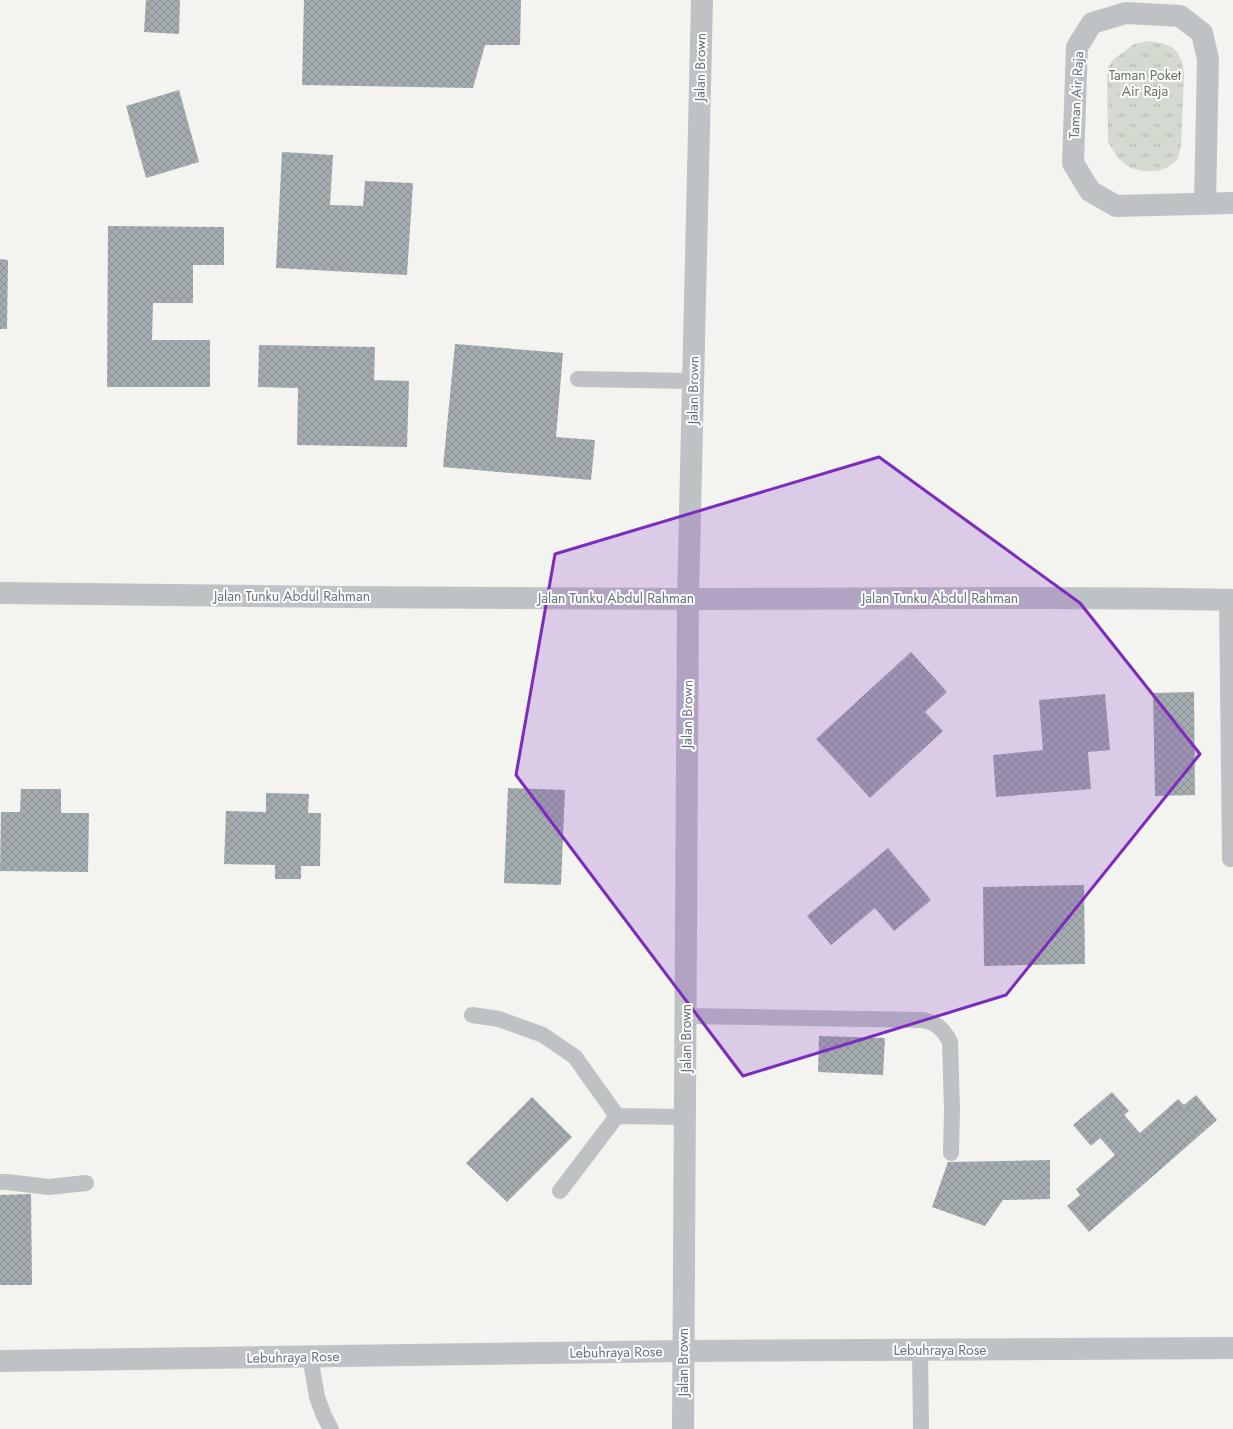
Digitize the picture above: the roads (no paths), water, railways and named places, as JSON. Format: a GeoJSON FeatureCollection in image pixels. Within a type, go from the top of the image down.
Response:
{"type":"FeatureCollection","features":[{"type":"Feature","properties":{"kind":"street","name":"Jalan Brown"},"geometry":{"type":"LineString","coordinates":[[683,1429],[688,599],[702,0]]}},
{"type":"Feature","properties":{"kind":"street","name":"Taman Air Raja"},"geometry":{"type":"LineString","coordinates":[[1205,203],[1208,59],[1202,33],[1180,16],[1126,13],[1092,23],[1076,47],[1073,163],[1090,191],[1116,206],[1233,203]]}},
{"type":"Feature","properties":{"kind":"street","name":"Jalan Tunku Abdul Rahman"},"geometry":{"type":"LineString","coordinates":[[0,593],[688,599],[1023,598],[1230,600]]}},
{"type":"Feature","properties":{"kind":"street","name":"Lebuhraya Rose"},"geometry":{"type":"LineString","coordinates":[[0,1360],[684,1352],[1233,1348]]}},
{"type":"Feature","properties":{"kind":"lane"},"geometry":{"type":"LineString","coordinates":[[578,379],[693,381]]}},
{"type":"Feature","properties":{"kind":"lane"},"geometry":{"type":"LineString","coordinates":[[1230,600],[1230,859]]}},
{"type":"Feature","properties":{"kind":"lane"},"geometry":{"type":"LineString","coordinates":[[472,1015],[499,1020],[543,1035],[575,1057],[617,1116]]}},
{"type":"Feature","properties":{"kind":"lane"},"geometry":{"type":"LineString","coordinates":[[686,1016],[916,1019],[932,1021],[940,1027],[950,1042],[952,1110],[951,1153]]}},
{"type":"Feature","properties":{"kind":"lane"},"geometry":{"type":"LineString","coordinates":[[617,1116],[685,1116]]}},
{"type":"Feature","properties":{"kind":"lane"},"geometry":{"type":"LineString","coordinates":[[560,1191],[617,1116]]}},
{"type":"Feature","properties":{"kind":"lane"},"geometry":{"type":"LineString","coordinates":[[0,1182],[49,1187],[86,1182]]}},
{"type":"Feature","properties":{"kind":"lane"},"geometry":{"type":"LineString","coordinates":[[920,1350],[921,1429]]}},
{"type":"Feature","properties":{"kind":"lane"},"geometry":{"type":"LineString","coordinates":[[310,1356],[317,1397],[324,1416],[331,1429]]}},
{"type":"Feature","properties":{"kind":"park label","name":"Taman Poket Air Raja"},"geometry":{"type":"Point","coordinates":[1145,84]}}]}
